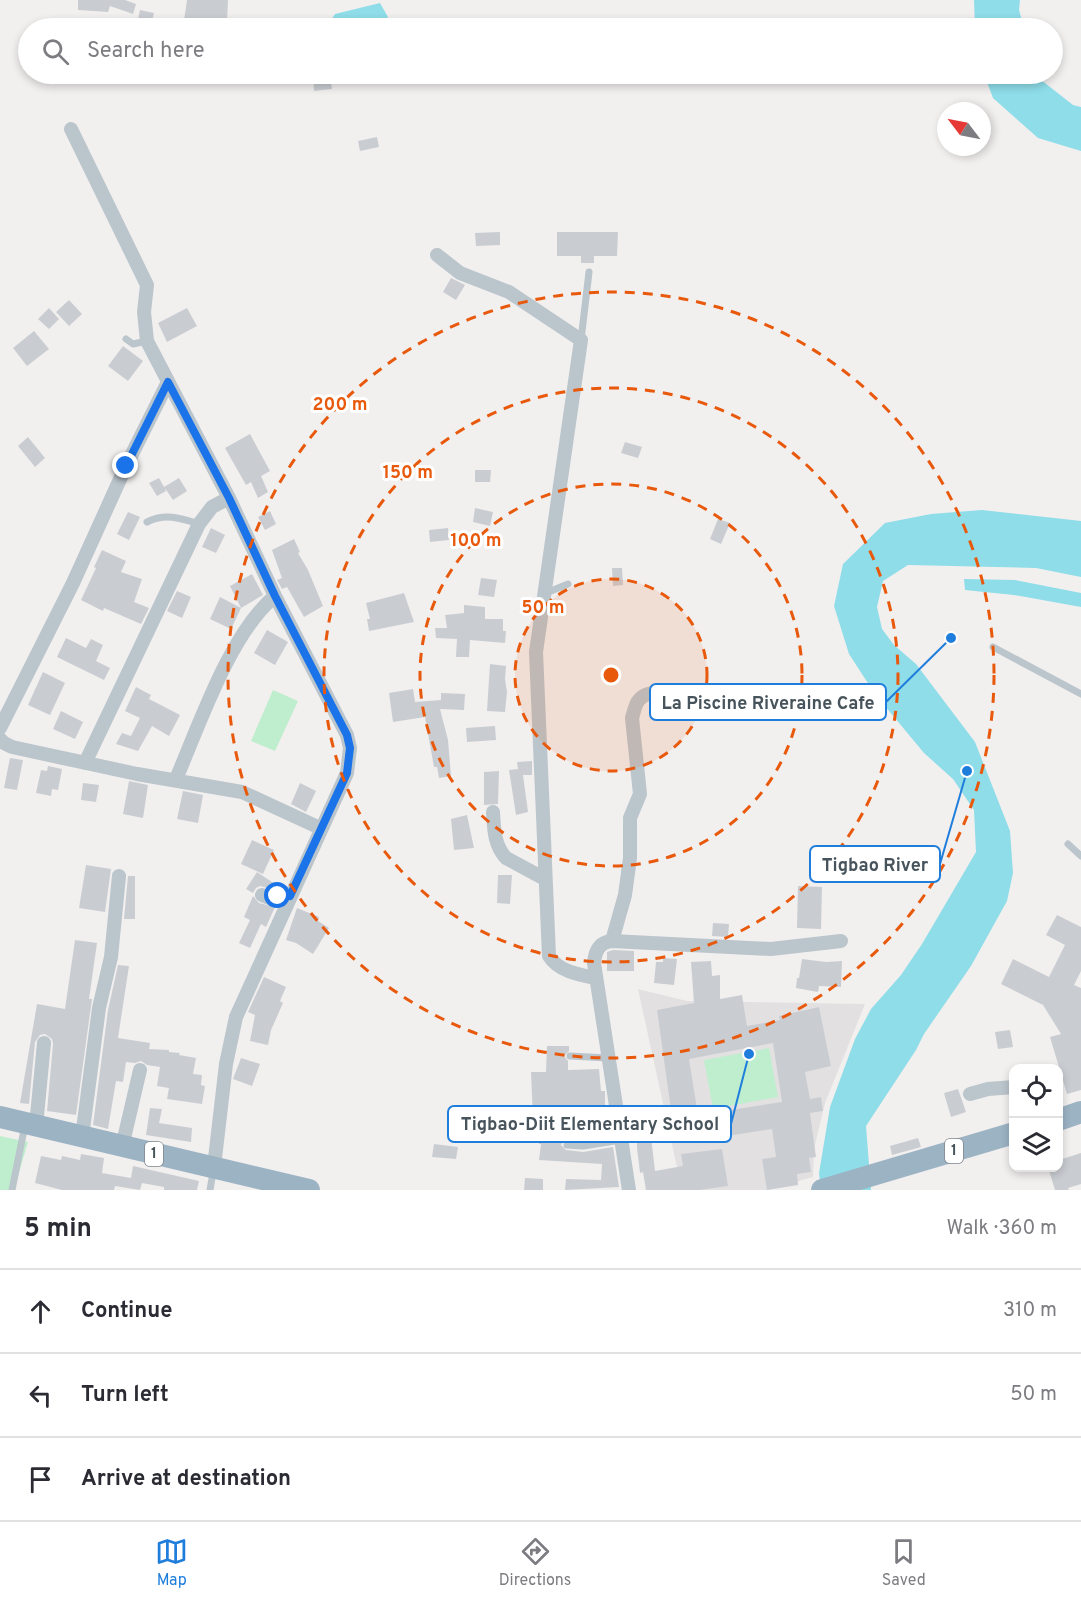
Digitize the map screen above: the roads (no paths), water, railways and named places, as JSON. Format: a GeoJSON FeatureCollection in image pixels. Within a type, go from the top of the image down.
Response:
{"type":"FeatureCollection","features":[{"type":"Feature","properties":{"kind":"highway"},"geometry":{"type":"LineString","coordinates":[[1063,1119],[1081,1112]]}},
{"type":"Feature","properties":{"kind":"highway","name":"1"},"geometry":{"type":"LineString","coordinates":[[0,1117],[307,1190]]}},
{"type":"Feature","properties":{"kind":"highway","name":"1"},"geometry":{"type":"LineString","coordinates":[[822,1190],[1009,1134]]}},
{"type":"Feature","properties":{"kind":"street"},"geometry":{"type":"LineString","coordinates":[[71,129],[147,285],[144,312],[147,341],[229,498],[275,596],[347,735],[350,748],[347,773],[320,828],[236,1017],[226,1064],[214,1167]]}},
{"type":"Feature","properties":{"kind":"street"},"geometry":{"type":"LineString","coordinates":[[437,255],[460,273],[509,292],[581,340],[536,652],[550,959],[574,974],[596,978]]}},
{"type":"Feature","properties":{"kind":"street"},"geometry":{"type":"LineString","coordinates":[[0,728],[73,584],[126,466],[168,382]]}},
{"type":"Feature","properties":{"kind":"street"},"geometry":{"type":"LineString","coordinates":[[86,763],[199,524],[212,507],[229,498]]}},
{"type":"Feature","properties":{"kind":"street"},"geometry":{"type":"LineString","coordinates":[[176,779],[214,691],[241,636],[267,602],[275,596]]}},
{"type":"Feature","properties":{"kind":"street"},"geometry":{"type":"LineString","coordinates":[[612,941],[625,895],[630,858],[630,818],[640,794],[632,718],[635,707],[642,697],[652,693],[700,697]]}},
{"type":"Feature","properties":{"kind":"street"},"geometry":{"type":"LineString","coordinates":[[0,739],[12,747],[137,774],[242,792],[320,828]]}},
{"type":"Feature","properties":{"kind":"street"},"geometry":{"type":"LineString","coordinates":[[493,812],[495,838],[501,853],[545,879]]}},
{"type":"Feature","properties":{"kind":"street"},"geometry":{"type":"LineString","coordinates":[[82,1137],[99,1008],[111,957],[119,876]]}},
{"type":"Feature","properties":{"kind":"street"},"geometry":{"type":"LineString","coordinates":[[262,895],[272,899],[282,894],[290,896]]}},
{"type":"Feature","properties":{"kind":"street"},"geometry":{"type":"LineString","coordinates":[[629,1190],[594,963],[595,954],[600,946],[612,941],[771,949],[841,940]]}},
{"type":"Feature","properties":{"kind":"street"},"geometry":{"type":"LineString","coordinates":[[31,1125],[44,1043]]}},
{"type":"Feature","properties":{"kind":"street"},"geometry":{"type":"LineString","coordinates":[[122,1147],[140,1070]]}},
{"type":"Feature","properties":{"kind":"street"},"geometry":{"type":"LineString","coordinates":[[970,1094],[988,1089],[1009,1087]]}},
{"type":"Feature","properties":{"kind":"lane"},"geometry":{"type":"LineString","coordinates":[[581,340],[589,272]]}},
{"type":"Feature","properties":{"kind":"lane"},"geometry":{"type":"LineString","coordinates":[[126,339],[134,344],[147,341]]}},
{"type":"Feature","properties":{"kind":"lane"},"geometry":{"type":"LineString","coordinates":[[147,522],[158,516],[179,518],[199,524]]}},
{"type":"Feature","properties":{"kind":"lane"},"geometry":{"type":"LineString","coordinates":[[546,593],[568,584]]}},
{"type":"Feature","properties":{"kind":"lane"},"geometry":{"type":"LineString","coordinates":[[993,647],[1081,694]]}},
{"type":"Feature","properties":{"kind":"lane"},"geometry":{"type":"LineString","coordinates":[[1068,844],[1081,856]]}},
{"type":"Feature","properties":{"kind":"lane"},"geometry":{"type":"LineString","coordinates":[[570,1056],[608,1058]]}},
{"type":"Feature","properties":{"kind":"lane"},"geometry":{"type":"LineString","coordinates":[[12,1190],[31,1125]]}},
{"type":"Feature","properties":{"kind":"lane"},"geometry":{"type":"LineString","coordinates":[[567,1145],[583,1146],[621,1140]]}},
{"type":"Feature","properties":{"kind":"lane"},"geometry":{"type":"LineString","coordinates":[[210,1190],[214,1167]]}},
{"type":"Feature","properties":{"kind":"water"},"geometry":{"type":"Polygon","coordinates":[[[974,0],[1020,0],[1021,18],[975,18],[974,0]]]}},
{"type":"Feature","properties":{"kind":"water"},"geometry":{"type":"Polygon","coordinates":[[[380,3],[388,17],[332,18],[335,14],[380,3]]]}},
{"type":"Feature","properties":{"kind":"water"},"geometry":{"type":"Polygon","coordinates":[[[988,84],[1046,84],[1073,105],[1081,107],[1081,151],[1038,138],[993,98],[988,84]]]}},
{"type":"Feature","properties":{"kind":"water"},"geometry":{"type":"Polygon","coordinates":[[[982,510],[1081,521],[1081,577],[1036,568],[908,565],[883,581],[877,607],[882,629],[894,645],[916,664],[975,742],[1010,831],[1013,873],[1007,901],[971,966],[924,1034],[866,1126],[871,1190],[821,1190],[819,1173],[830,1107],[855,1039],[871,1009],[901,975],[922,944],[976,852],[974,810],[953,779],[924,753],[875,694],[849,654],[834,606],[843,564],[885,523],[931,514],[982,510]]]}},
{"type":"Feature","properties":{"kind":"water"},"geometry":{"type":"Polygon","coordinates":[[[964,579],[1015,580],[1081,593],[1081,607],[1014,595],[965,590],[964,579]]]}},
{"type":"Feature","properties":{"kind":"place","name":"La Piscine Riveraine Cafe"},"geometry":{"type":"Point","coordinates":[951,638]}},
{"type":"Feature","properties":{"kind":"place","name":"Tigbao River"},"geometry":{"type":"Point","coordinates":[967,771]}},
{"type":"Feature","properties":{"kind":"place","name":"Tigbao-Diit Elementary School"},"geometry":{"type":"Point","coordinates":[749,1054]}}]}
